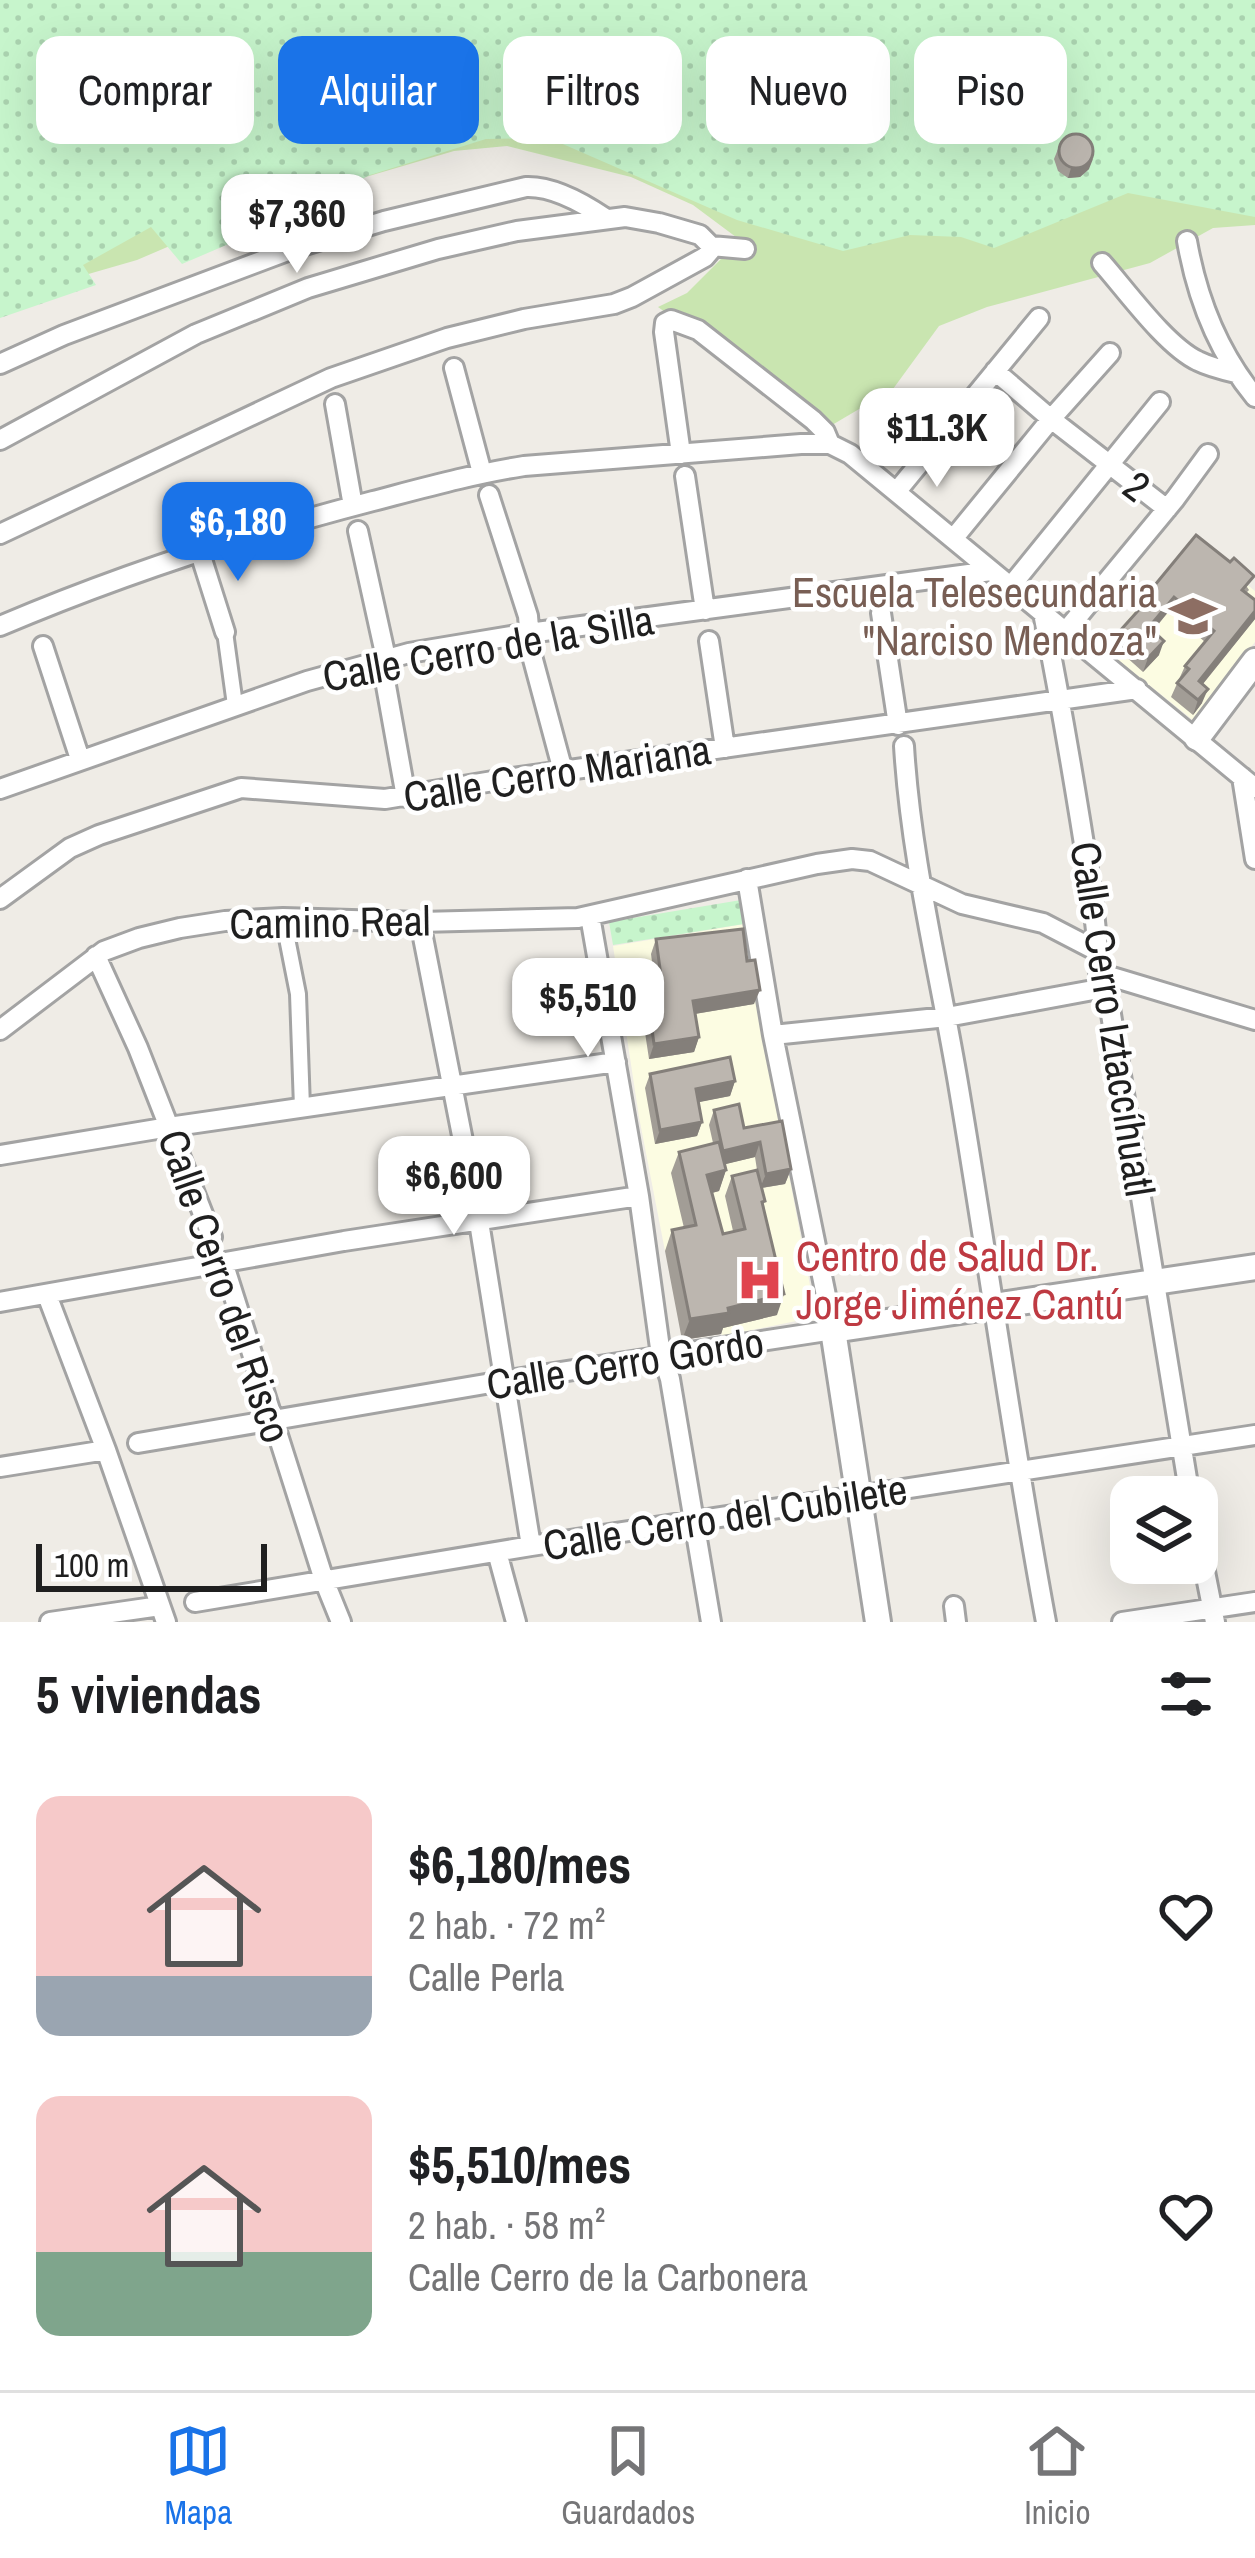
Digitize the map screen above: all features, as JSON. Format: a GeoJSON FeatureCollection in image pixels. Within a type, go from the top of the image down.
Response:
{"type":"FeatureCollection","features":[{"type":"Feature","properties":{"kind":"street"},"geometry":{"type":"LineString","coordinates":[[0,364],[64,334],[214,289],[298,247],[384,221],[447,213],[537,186],[588,206],[605,218]]}},
{"type":"Feature","properties":{"kind":"street"},"geometry":{"type":"LineString","coordinates":[[0,440],[196,334],[308,288],[438,249],[518,231],[625,217],[700,235],[711,246],[745,249]]}},
{"type":"Feature","properties":{"kind":"street"},"geometry":{"type":"LineString","coordinates":[[1187,241],[1194,280],[1209,320],[1236,373],[1255,397]]}},
{"type":"Feature","properties":{"kind":"street"},"geometry":{"type":"LineString","coordinates":[[0,534],[331,378],[447,338],[614,304],[705,257],[711,246]]}},
{"type":"Feature","properties":{"kind":"street"},"geometry":{"type":"LineString","coordinates":[[1102,263],[1186,355],[1236,373]]}},
{"type":"Feature","properties":{"kind":"street"},"geometry":{"type":"LineString","coordinates":[[897,491],[1039,318]]}},
{"type":"Feature","properties":{"kind":"street"},"geometry":{"type":"LineString","coordinates":[[681,454],[664,332],[665,323],[671,320],[698,330],[813,420],[830,444]]}},
{"type":"Feature","properties":{"kind":"street"},"geometry":{"type":"LineString","coordinates":[[953,539],[1110,353]]}},
{"type":"Feature","properties":{"kind":"street"},"geometry":{"type":"LineString","coordinates":[[454,368],[482,473]]}},
{"type":"Feature","properties":{"kind":"street","name":"2"},"geometry":{"type":"LineString","coordinates":[[995,371],[1167,508]]}},
{"type":"Feature","properties":{"kind":"street"},"geometry":{"type":"LineString","coordinates":[[1011,586],[1160,402]]}},
{"type":"Feature","properties":{"kind":"street"},"geometry":{"type":"LineString","coordinates":[[335,404],[353,506]]}},
{"type":"Feature","properties":{"kind":"street"},"geometry":{"type":"LineString","coordinates":[[0,626],[266,530],[482,473],[830,444],[897,491],[1248,782],[1255,860]]}},
{"type":"Feature","properties":{"kind":"street"},"geometry":{"type":"LineString","coordinates":[[1065,632],[1208,454]]}},
{"type":"Feature","properties":{"kind":"street"},"geometry":{"type":"LineString","coordinates":[[685,476],[705,610]]}},
{"type":"Feature","properties":{"kind":"street"},"geometry":{"type":"LineString","coordinates":[[490,495],[527,616],[531,652],[562,771]]}},
{"type":"Feature","properties":{"kind":"street"},"geometry":{"type":"LineString","coordinates":[[358,531],[386,658],[406,797]]}},
{"type":"Feature","properties":{"kind":"street"},"geometry":{"type":"LineString","coordinates":[[200,553],[225,632],[235,705]]}},
{"type":"Feature","properties":{"kind":"street","name":"Calle Cerro de la Silla"},"geometry":{"type":"LineString","coordinates":[[0,789],[235,705],[386,658],[529,633],[991,571]]}},
{"type":"Feature","properties":{"kind":"street"},"geometry":{"type":"LineString","coordinates":[[877,587],[898,725]]}},
{"type":"Feature","properties":{"kind":"street","name":"Calle Cerro Iztaccíhuatl"},"geometry":{"type":"LineString","coordinates":[[1043,614],[1186,1476]]}},
{"type":"Feature","properties":{"kind":"street"},"geometry":{"type":"LineString","coordinates":[[709,641],[725,748]]}},
{"type":"Feature","properties":{"kind":"street"},"geometry":{"type":"LineString","coordinates":[[44,646],[80,759]]}},
{"type":"Feature","properties":{"kind":"street"},"geometry":{"type":"LineString","coordinates":[[1197,738],[1251,673]]}},
{"type":"Feature","properties":{"kind":"street","name":"Calle Cerro Mariana"},"geometry":{"type":"LineString","coordinates":[[0,899],[70,848],[229,791],[249,788],[385,800],[1137,689]]}},
{"type":"Feature","properties":{"kind":"street"},"geometry":{"type":"LineString","coordinates":[[904,746],[920,885],[947,1017],[1046,1622]]}},
{"type":"Feature","properties":{"kind":"street","name":"Camino Real"},"geometry":{"type":"LineString","coordinates":[[0,1030],[96,956],[117,945],[180,928],[284,918],[562,919],[852,859],[869,861],[962,904],[1043,923],[1096,951]]}},
{"type":"Feature","properties":{"kind":"street"},"geometry":{"type":"LineString","coordinates":[[747,879],[773,1035],[833,1330],[878,1622]]}},
{"type":"Feature","properties":{"kind":"street"},"geometry":{"type":"LineString","coordinates":[[590,916],[711,1622]]}},
{"type":"Feature","properties":{"kind":"street"},"geometry":{"type":"LineString","coordinates":[[284,918],[298,994],[302,1107]]}},
{"type":"Feature","properties":{"kind":"street"},"geometry":{"type":"LineString","coordinates":[[420,922],[479,1222],[531,1546]]}},
{"type":"Feature","properties":{"kind":"street","name":"Calle Cerro del Risco"},"geometry":{"type":"LineString","coordinates":[[96,956],[223,1262],[341,1622]]}},
{"type":"Feature","properties":{"kind":"street"},"geometry":{"type":"LineString","coordinates":[[773,1035],[947,1017],[1102,981],[1255,1020]]}},
{"type":"Feature","properties":{"kind":"street"},"geometry":{"type":"LineString","coordinates":[[0,1155],[616,1062]]}},
{"type":"Feature","properties":{"kind":"street"},"geometry":{"type":"LineString","coordinates":[[0,1302],[639,1196]]}},
{"type":"Feature","properties":{"kind":"street","name":"Calle Cerro Gordo"},"geometry":{"type":"LineString","coordinates":[[138,1444],[503,1382],[1255,1267]]}},
{"type":"Feature","properties":{"kind":"street"},"geometry":{"type":"LineString","coordinates":[[47,1295],[163,1614],[50,1622]]}},
{"type":"Feature","properties":{"kind":"street","name":"Calle Cerro del Cubilete"},"geometry":{"type":"LineString","coordinates":[[195,1602],[1255,1435]]}},
{"type":"Feature","properties":{"kind":"street"},"geometry":{"type":"LineString","coordinates":[[0,1466],[106,1450]]}},
{"type":"Feature","properties":{"kind":"street"},"geometry":{"type":"LineString","coordinates":[[497,1552],[515,1622]]}},
{"type":"Feature","properties":{"kind":"street"},"geometry":{"type":"LineString","coordinates":[[1208,1584],[1214,1615]]}},
{"type":"Feature","properties":{"kind":"street"},"geometry":{"type":"LineString","coordinates":[[1122,1622],[1214,1615],[1255,1602]]}},
{"type":"Feature","properties":{"kind":"shaded area","name":"Escuela Telesecundaria \"Narciso Mendoza\""},"geometry":{"type":"Polygon","coordinates":[[[1192,540],[1255,591],[1255,642],[1193,720],[1104,649],[1192,540]]]}},
{"type":"Feature","properties":{"kind":"shaded area"},"geometry":{"type":"Polygon","coordinates":[[[750,923],[773,1091],[816,1317],[722,1336],[704,1244],[665,1251],[613,946],[750,923]]]}},
{"type":"Feature","properties":{"kind":"green space"},"geometry":{"type":"Polygon","coordinates":[[[0,0],[1255,0],[1255,225],[1213,228],[1150,263],[987,307],[939,326],[893,389],[827,428],[658,307],[687,293],[740,240],[693,205],[631,177],[507,146],[454,151],[318,191],[242,215],[137,260],[33,290],[0,0]]]}},
{"type":"Feature","properties":{"kind":"green space"},"geometry":{"type":"Polygon","coordinates":[[[0,0],[1255,0],[1255,217],[1128,193],[994,248],[961,237],[910,235],[843,251],[737,220],[563,144],[682,144],[682,36],[503,36],[503,139],[479,141],[479,36],[278,36],[278,144],[470,144],[370,175],[182,264],[151,227],[83,265],[96,285],[0,318],[0,0]]]}},
{"type":"Feature","properties":{"kind":"green space"},"geometry":{"type":"Polygon","coordinates":[[[747,899],[750,923],[613,945],[609,922],[747,899]]]}},
{"type":"Feature","properties":{"kind":"building"},"geometry":{"type":"Polygon","coordinates":[[[1069,135],[1083,135],[1092,144],[1092,158],[1083,167],[1069,167],[1060,158],[1060,144],[1067,144],[1069,135]]]}},
{"type":"Feature","properties":{"kind":"building"},"geometry":{"type":"Polygon","coordinates":[[[1196,535],[1254,576],[1242,590],[1255,600],[1255,611],[1199,681],[1208,689],[1198,700],[1177,683],[1214,631],[1174,597],[1149,627],[1164,641],[1148,658],[1119,632],[1196,535]]]}},
{"type":"Feature","properties":{"kind":"building"},"geometry":{"type":"Polygon","coordinates":[[[743,929],[747,961],[755,960],[760,990],[693,1001],[699,1037],[654,1044],[645,978],[661,976],[656,939],[743,929]]]}},
{"type":"Feature","properties":{"kind":"building"},"geometry":{"type":"Polygon","coordinates":[[[730,1057],[735,1081],[696,1089],[702,1122],[660,1130],[650,1074],[730,1057]]]}},
{"type":"Feature","properties":{"kind":"building"},"geometry":{"type":"Polygon","coordinates":[[[739,1104],[744,1128],[782,1121],[791,1169],[766,1174],[760,1142],[723,1151],[714,1110],[739,1104]]]}},
{"type":"Feature","properties":{"kind":"building"},"geometry":{"type":"Polygon","coordinates":[[[719,1142],[726,1170],[707,1175],[723,1234],[745,1229],[732,1176],[757,1170],[784,1294],[728,1308],[729,1313],[690,1319],[672,1230],[696,1225],[679,1152],[719,1142]]]}},
{"type":"Feature","properties":{"kind":"place","name":"Escuela Telesecundaria \"Narciso Mendoza\""},"geometry":{"type":"Point","coordinates":[1193,616]}},
{"type":"Feature","properties":{"kind":"place","name":"Centro de Salud Dr. Jorge Jiménez Cantú"},"geometry":{"type":"Point","coordinates":[760,1280]}}]}
